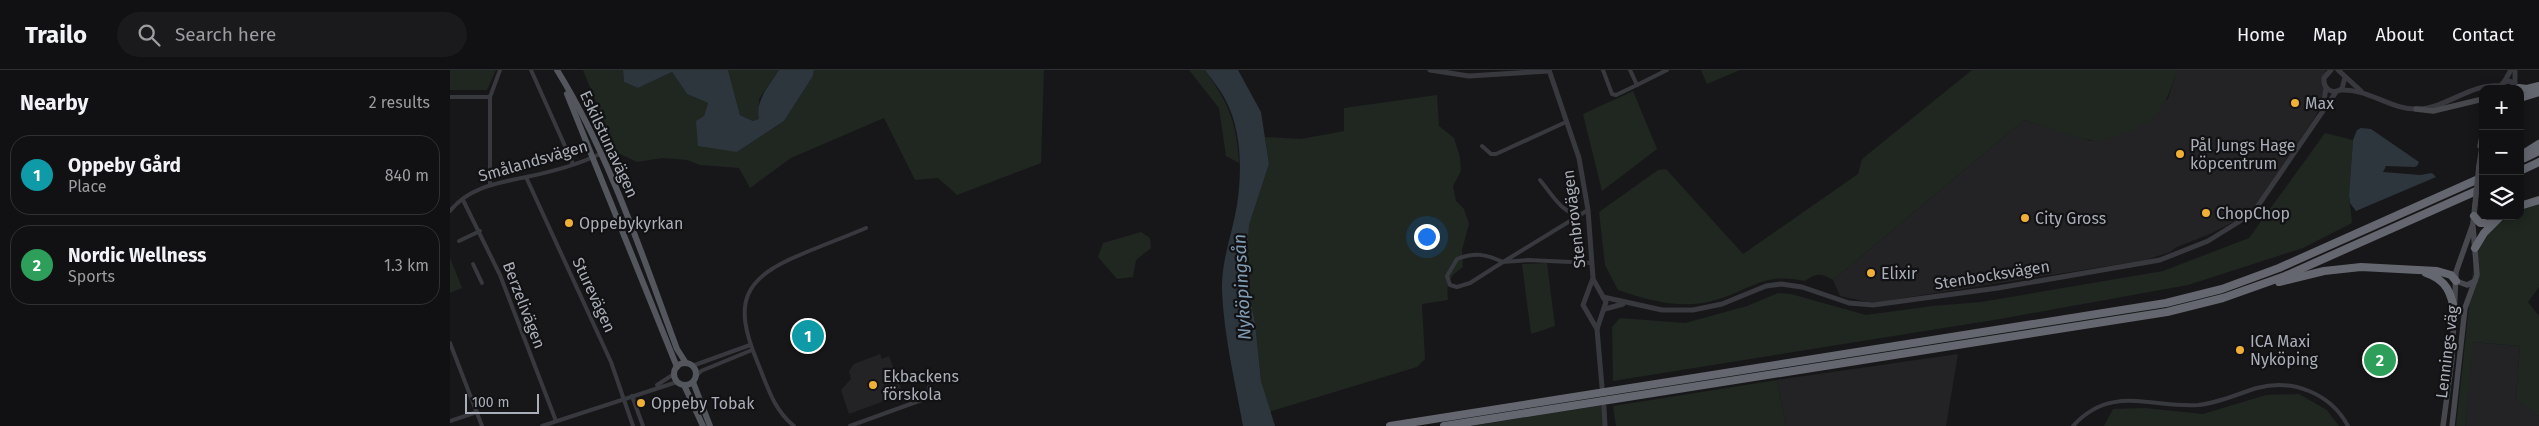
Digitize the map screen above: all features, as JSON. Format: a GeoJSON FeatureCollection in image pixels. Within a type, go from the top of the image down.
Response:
{"type":"FeatureCollection","features":[{"type":"Feature","properties":{"kind":"highway"},"geometry":{"type":"LineString","coordinates":[[2524,88],[2539,86]]}},
{"type":"Feature","properties":{"kind":"highway"},"geometry":{"type":"LineString","coordinates":[[2524,97],[2539,92]]}},
{"type":"Feature","properties":{"kind":"highway"},"geometry":{"type":"LineString","coordinates":[[2524,153],[2539,144]]}},
{"type":"Feature","properties":{"kind":"highway"},"geometry":{"type":"LineString","coordinates":[[2524,158],[2539,151]]}},
{"type":"Feature","properties":{"kind":"highway"},"geometry":{"type":"LineString","coordinates":[[2524,169],[2539,162]]}},
{"type":"Feature","properties":{"kind":"highway"},"geometry":{"type":"LineString","coordinates":[[1390,426],[2166,303],[2222,289],[2279,268],[2479,179]]}},
{"type":"Feature","properties":{"kind":"highway"},"geometry":{"type":"LineString","coordinates":[[2241,292],[2322,260],[2479,190]]}},
{"type":"Feature","properties":{"kind":"highway"},"geometry":{"type":"LineString","coordinates":[[2524,205],[2539,200]]}},
{"type":"Feature","properties":{"kind":"highway"},"geometry":{"type":"LineString","coordinates":[[2474,216],[2480,223],[2493,222]]}},
{"type":"Feature","properties":{"kind":"highway"},"geometry":{"type":"LineString","coordinates":[[2475,248],[2496,220]]}},
{"type":"Feature","properties":{"kind":"highway"},"geometry":{"type":"LineString","coordinates":[[1444,426],[2166,312],[2335,269],[2380,267],[2446,272],[2456,280]]}},
{"type":"Feature","properties":{"kind":"highway"},"geometry":{"type":"LineString","coordinates":[[2422,271],[2442,280],[2448,287],[2455,313]]}},
{"type":"Feature","properties":{"kind":"main road","name":"Eskilstunavägen"},"geometry":{"type":"LineString","coordinates":[[558,73],[582,113],[677,367]]}},
{"type":"Feature","properties":{"kind":"main road"},"geometry":{"type":"LineString","coordinates":[[2416,109],[2433,111],[2479,99]]}},
{"type":"Feature","properties":{"kind":"main road","name":"Eskilstunavägen"},"geometry":{"type":"LineString","coordinates":[[597,155],[625,211],[678,349],[689,364]]}},
{"type":"Feature","properties":{"kind":"main road"},"geometry":{"type":"LineString","coordinates":[[2473,224],[2479,166]]}},
{"type":"Feature","properties":{"kind":"main road","name":"Lennings väg"},"geometry":{"type":"LineString","coordinates":[[2452,426],[2465,308],[2476,279],[2473,224]]}},
{"type":"Feature","properties":{"kind":"main road","name":"Lennings väg"},"geometry":{"type":"LineString","coordinates":[[2443,426],[2455,313],[2456,280],[2460,259],[2473,224]]}},
{"type":"Feature","properties":{"kind":"main road"},"geometry":{"type":"LineString","coordinates":[[2456,280],[2466,285],[2476,279]]}},
{"type":"Feature","properties":{"kind":"main road"},"geometry":{"type":"LineString","coordinates":[[703,426],[684,385],[677,382],[674,374],[677,367],[689,364],[710,426]]}},
{"type":"Feature","properties":{"kind":"main road"},"geometry":{"type":"LineString","coordinates":[[684,385],[694,379]]}},
{"type":"Feature","properties":{"kind":"street"},"geometry":{"type":"LineString","coordinates":[[490,184],[490,96],[500,70]]}},
{"type":"Feature","properties":{"kind":"street"},"geometry":{"type":"LineString","coordinates":[[531,70],[573,164]]}},
{"type":"Feature","properties":{"kind":"street"},"geometry":{"type":"LineString","coordinates":[[1430,70],[1469,76],[1549,71]]}},
{"type":"Feature","properties":{"kind":"street"},"geometry":{"type":"LineString","coordinates":[[1603,70],[1612,94],[1616,95],[1667,70]]}},
{"type":"Feature","properties":{"kind":"street"},"geometry":{"type":"LineString","coordinates":[[1630,70],[1637,86]]}},
{"type":"Feature","properties":{"kind":"street","name":"Stenbocksvägen"},"geometry":{"type":"LineString","coordinates":[[2322,111],[2326,88],[2324,78],[2331,70]]}},
{"type":"Feature","properties":{"kind":"street"},"geometry":{"type":"LineString","coordinates":[[2338,70],[2363,93]]}},
{"type":"Feature","properties":{"kind":"street"},"geometry":{"type":"LineString","coordinates":[[2501,85],[2511,70]]}},
{"type":"Feature","properties":{"kind":"street"},"geometry":{"type":"LineString","coordinates":[[2515,70],[2518,85]]}},
{"type":"Feature","properties":{"kind":"street","name":"Stenbrovägen"},"geometry":{"type":"LineString","coordinates":[[1549,71],[1579,158],[1588,210],[1593,278],[1583,306],[1597,329],[1602,387]]}},
{"type":"Feature","properties":{"kind":"street","name":"Stenbocksvägen"},"geometry":{"type":"LineString","coordinates":[[1602,296],[1629,304],[1662,310],[1693,310],[1722,304],[1766,286],[1781,284],[1802,287],[1856,304],[1879,305],[2149,262],[2184,251],[2247,218],[2263,200],[2322,111],[2345,83],[2345,77]]}},
{"type":"Feature","properties":{"kind":"street"},"geometry":{"type":"LineString","coordinates":[[2326,88],[2363,93],[2390,104],[2416,109],[2444,104],[2479,89]]}},
{"type":"Feature","properties":{"kind":"street"},"geometry":{"type":"LineString","coordinates":[[450,97],[490,96]]}},
{"type":"Feature","properties":{"kind":"street"},"geometry":{"type":"LineString","coordinates":[[1482,146],[1491,154],[1496,154],[1566,122]]}},
{"type":"Feature","properties":{"kind":"street","name":"Smålandsvägen"},"geometry":{"type":"LineString","coordinates":[[450,211],[463,200],[490,184],[526,177],[597,155]]}},
{"type":"Feature","properties":{"kind":"street","name":"Sturevägen"},"geometry":{"type":"LineString","coordinates":[[526,177],[611,362],[633,426]]}},
{"type":"Feature","properties":{"kind":"street"},"geometry":{"type":"LineString","coordinates":[[1540,180],[1564,209],[1572,215],[1580,215]]}},
{"type":"Feature","properties":{"kind":"street","name":"Berzelivägen"},"geometry":{"type":"LineString","coordinates":[[463,200],[480,231],[500,276],[556,421]]}},
{"type":"Feature","properties":{"kind":"street"},"geometry":{"type":"LineString","coordinates":[[1588,210],[1580,215],[1504,262],[1470,283],[1456,288],[1450,285],[1447,276],[1456,259],[1473,253],[1486,254],[1504,262],[1528,260],[1592,263]]}},
{"type":"Feature","properties":{"kind":"street"},"geometry":{"type":"LineString","coordinates":[[794,426],[776,407],[750,345],[745,320],[749,292],[761,274],[777,264],[866,228]]}},
{"type":"Feature","properties":{"kind":"street"},"geometry":{"type":"LineString","coordinates":[[459,241],[480,231]]}},
{"type":"Feature","properties":{"kind":"street"},"geometry":{"type":"LineString","coordinates":[[473,264],[482,283]]}},
{"type":"Feature","properties":{"kind":"street","name":"Stenbrovägen"},"geometry":{"type":"LineString","coordinates":[[1593,278],[1602,296],[1603,311],[1597,329]]}},
{"type":"Feature","properties":{"kind":"street"},"geometry":{"type":"LineString","coordinates":[[1588,295],[1602,296]]}},
{"type":"Feature","properties":{"kind":"street","name":"Stenbocksvägen"},"geometry":{"type":"LineString","coordinates":[[1603,311],[1629,304]]}},
{"type":"Feature","properties":{"kind":"street"},"geometry":{"type":"LineString","coordinates":[[1590,315],[1603,311]]}},
{"type":"Feature","properties":{"kind":"street"},"geometry":{"type":"LineString","coordinates":[[450,343],[482,426]]}},
{"type":"Feature","properties":{"kind":"street"},"geometry":{"type":"LineString","coordinates":[[689,364],[750,345]]}},
{"type":"Feature","properties":{"kind":"street"},"geometry":{"type":"LineString","coordinates":[[694,379],[701,371],[752,350]]}},
{"type":"Feature","properties":{"kind":"street"},"geometry":{"type":"LineString","coordinates":[[652,388],[674,374]]}},
{"type":"Feature","properties":{"kind":"street"},"geometry":{"type":"LineString","coordinates":[[542,426],[652,388],[677,382]]}},
{"type":"Feature","properties":{"kind":"street"},"geometry":{"type":"LineString","coordinates":[[2072,426],[2096,408],[2119,400],[2141,400],[2182,406],[2211,404],[2258,388],[2281,385],[2304,389],[2324,398],[2337,409],[2348,426]]}},
{"type":"Feature","properties":{"kind":"street"},"geometry":{"type":"LineString","coordinates":[[850,426],[927,398],[929,387]]}},
{"type":"Feature","properties":{"kind":"street"},"geometry":{"type":"LineString","coordinates":[[632,396],[643,426]]}},
{"type":"Feature","properties":{"kind":"street"},"geometry":{"type":"LineString","coordinates":[[1604,407],[1605,426]]}},
{"type":"Feature","properties":{"kind":"street"},"geometry":{"type":"LineString","coordinates":[[450,421],[477,412]]}},
{"type":"Feature","properties":{"kind":"shaded area"},"geometry":{"type":"Polygon","coordinates":[[[450,70],[496,70],[487,90],[450,90],[450,70]]]}},
{"type":"Feature","properties":{"kind":"shaded area"},"geometry":{"type":"Polygon","coordinates":[[[583,70],[623,70],[624,82],[638,88],[672,72],[687,94],[708,103],[704,116],[737,152],[784,121],[813,76],[814,70],[1044,70],[1041,163],[957,195],[938,178],[915,180],[884,118],[791,158],[750,188],[739,168],[700,165],[687,160],[662,158],[637,162],[616,152],[583,70]]]}},
{"type":"Feature","properties":{"kind":"shaded area"},"geometry":{"type":"Polygon","coordinates":[[[728,70],[779,70],[759,99],[759,120],[753,121],[740,115],[728,70]]]}},
{"type":"Feature","properties":{"kind":"shaded area"},"geometry":{"type":"Polygon","coordinates":[[[1189,70],[1205,70],[1220,93],[1230,113],[1236,135],[1239,163],[1226,156],[1219,108],[1189,70]]]}},
{"type":"Feature","properties":{"kind":"shaded area"},"geometry":{"type":"Polygon","coordinates":[[[1701,70],[1740,70],[1707,84],[1701,70]]]}},
{"type":"Feature","properties":{"kind":"shaded area"},"geometry":{"type":"Polygon","coordinates":[[[1972,70],[2177,70],[2169,94],[2159,112],[2143,125],[2117,136],[2102,140],[2082,139],[2024,120],[1833,280],[1819,275],[1812,276],[1805,281],[1791,279],[1768,280],[1729,296],[1704,303],[1691,304],[1654,301],[1618,290],[1605,265],[1599,212],[1658,170],[1666,169],[1743,254],[1858,174],[1862,159],[1972,70]]]}},
{"type":"Feature","properties":{"kind":"shaded area"},"geometry":{"type":"Polygon","coordinates":[[[2177,70],[2326,70],[2322,100],[2316,116],[2255,206],[2241,218],[2170,252],[2146,260],[1879,302],[1867,302],[1840,296],[1833,280],[2024,120],[2091,141],[2168,99],[2177,70]]]}},
{"type":"Feature","properties":{"kind":"shaded area"},"geometry":{"type":"Polygon","coordinates":[[[1633,91],[1657,149],[1602,191],[1583,114],[1633,91]]]}},
{"type":"Feature","properties":{"kind":"shaded area"},"geometry":{"type":"Polygon","coordinates":[[[1437,95],[1439,126],[1454,138],[1460,157],[1461,171],[1453,186],[1456,201],[1464,209],[1469,224],[1462,250],[1463,267],[1449,280],[1448,300],[1422,304],[1425,359],[1417,367],[1268,412],[1261,381],[1255,322],[1246,280],[1249,225],[1269,164],[1265,137],[1301,139],[1344,131],[1344,108],[1437,95]]]}},
{"type":"Feature","properties":{"kind":"shaded area"},"geometry":{"type":"Polygon","coordinates":[[[2325,133],[2353,140],[2349,195],[2352,223],[2303,248],[2188,285],[2000,319],[1613,381],[1612,327],[1620,318],[1685,323],[1747,306],[1778,293],[1791,294],[1866,315],[1932,306],[1981,302],[2163,271],[2249,238],[2325,133]]]}},
{"type":"Feature","properties":{"kind":"shaded area"},"geometry":{"type":"Polygon","coordinates":[[[2539,204],[2539,287],[2528,302],[2539,316],[2539,416],[2516,399],[2520,346],[2473,342],[2465,426],[2456,426],[2474,260],[2491,230],[2504,220],[2524,220],[2524,210],[2539,204]]]}},
{"type":"Feature","properties":{"kind":"shaded area"},"geometry":{"type":"Polygon","coordinates":[[[1141,232],[1150,238],[1151,248],[1136,260],[1133,277],[1117,279],[1098,257],[1103,243],[1141,232]]]}},
{"type":"Feature","properties":{"kind":"shaded area"},"geometry":{"type":"Polygon","coordinates":[[[450,258],[462,288],[450,293],[450,258]]]}},
{"type":"Feature","properties":{"kind":"shaded area"},"geometry":{"type":"Polygon","coordinates":[[[1547,263],[1555,326],[1531,334],[1522,264],[1547,263]]]}},
{"type":"Feature","properties":{"kind":"shaded area"},"geometry":{"type":"Polygon","coordinates":[[[2472,342],[2520,346],[2516,398],[2539,416],[2539,426],[2465,426],[2472,342]]]}},
{"type":"Feature","properties":{"kind":"shaded area","name":"Ekbackens förskola"},"geometry":{"type":"Polygon","coordinates":[[[880,354],[882,359],[889,356],[903,394],[849,414],[841,390],[851,379],[849,371],[854,364],[880,354]]]}},
{"type":"Feature","properties":{"kind":"shaded area"},"geometry":{"type":"Polygon","coordinates":[[[1958,354],[1946,426],[1786,426],[1777,380],[1958,354]]]}},
{"type":"Feature","properties":{"kind":"shaded area"},"geometry":{"type":"Polygon","coordinates":[[[1777,380],[1786,426],[1616,426],[1613,406],[1777,380]]]}},
{"type":"Feature","properties":{"kind":"shaded area"},"geometry":{"type":"Polygon","coordinates":[[[2299,394],[2327,410],[2339,426],[2104,426],[2113,409],[2145,408],[2203,414],[2266,395],[2299,394]]]}},
{"type":"Feature","properties":{"kind":"shaded area"},"geometry":{"type":"Polygon","coordinates":[[[1604,405],[1605,426],[1471,426],[1604,405]]]}},
{"type":"Feature","properties":{"kind":"water"},"geometry":{"type":"Polygon","coordinates":[[[623,70],[728,70],[740,115],[753,121],[759,119],[758,112],[761,99],[779,70],[814,70],[813,76],[784,121],[737,152],[698,146],[696,121],[704,116],[708,103],[687,94],[672,72],[638,88],[624,82],[623,70]]]}},
{"type":"Feature","properties":{"kind":"water","name":"Nyköpingsån"},"geometry":{"type":"Polygon","coordinates":[[[1205,70],[1238,70],[1261,112],[1269,164],[1249,225],[1246,280],[1255,322],[1261,381],[1275,426],[1243,426],[1227,342],[1222,291],[1225,259],[1239,193],[1238,139],[1226,101],[1205,70]]]}},
{"type":"Feature","properties":{"kind":"water"},"geometry":{"type":"Polygon","coordinates":[[[2361,128],[2371,129],[2419,162],[2414,167],[2386,166],[2383,172],[2420,175],[2432,173],[2436,177],[2356,211],[2350,203],[2349,195],[2353,140],[2357,130],[2361,128]]]}},
{"type":"Feature","properties":{"kind":"place","name":"Max"},"geometry":{"type":"Point","coordinates":[2295,103]}},
{"type":"Feature","properties":{"kind":"place","name":"Pål Jungs Hage köpcentrum"},"geometry":{"type":"Point","coordinates":[2180,154]}},
{"type":"Feature","properties":{"kind":"place","name":"ChopChop"},"geometry":{"type":"Point","coordinates":[2206,213]}},
{"type":"Feature","properties":{"kind":"place","name":"City Gross"},"geometry":{"type":"Point","coordinates":[2025,218]}},
{"type":"Feature","properties":{"kind":"place","name":"Oppebykyrkan"},"geometry":{"type":"Point","coordinates":[569,223]}},
{"type":"Feature","properties":{"kind":"place","name":"Elixir"},"geometry":{"type":"Point","coordinates":[1871,273]}},
{"type":"Feature","properties":{"kind":"place","name":"Oppeby Gård"},"geometry":{"type":"Point","coordinates":[808,336]}},
{"type":"Feature","properties":{"kind":"place","name":"ICA Maxi Nyköping"},"geometry":{"type":"Point","coordinates":[2240,350]}},
{"type":"Feature","properties":{"kind":"place","name":"Nordic Wellness"},"geometry":{"type":"Point","coordinates":[2380,360]}},
{"type":"Feature","properties":{"kind":"place","name":"Ekbackens förskola"},"geometry":{"type":"Point","coordinates":[873,385]}},
{"type":"Feature","properties":{"kind":"place","name":"Oppeby Tobak"},"geometry":{"type":"Point","coordinates":[641,403]}}]}
